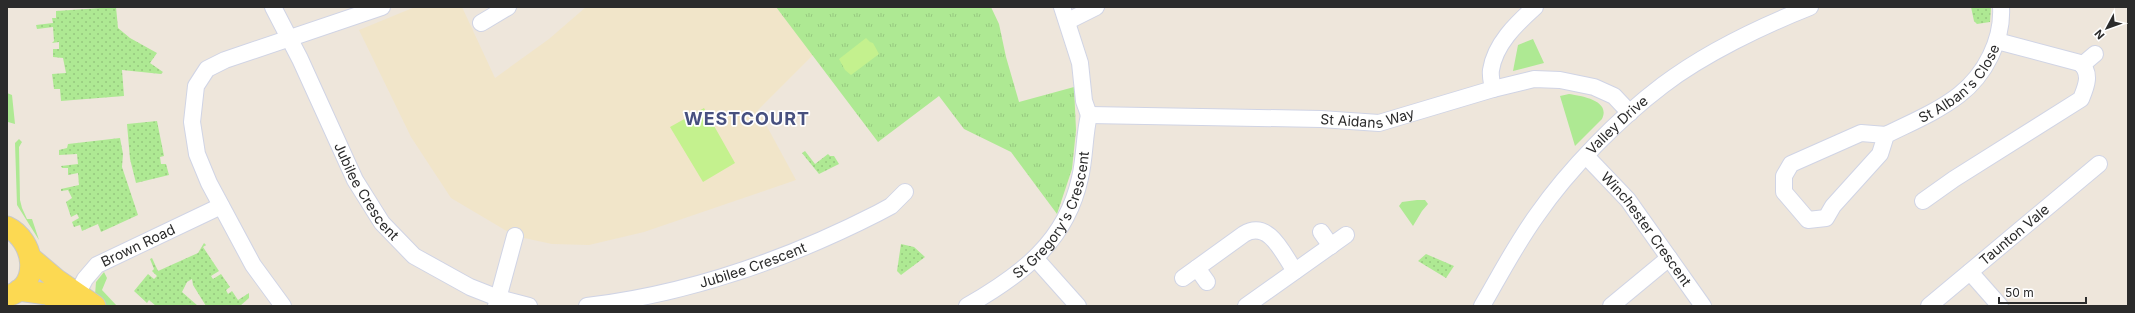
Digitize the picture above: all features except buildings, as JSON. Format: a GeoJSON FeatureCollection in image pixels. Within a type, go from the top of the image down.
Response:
{"type":"FeatureCollection","features":[{"type":"Feature","properties":{"kind":"main road"},"geometry":{"type":"LineString","coordinates":[[8,222],[25,244],[31,258],[32,265],[30,274],[12,296]]}},
{"type":"Feature","properties":{"kind":"main road"},"geometry":{"type":"LineString","coordinates":[[31,258],[75,301]]}},
{"type":"Feature","properties":{"kind":"main road"},"geometry":{"type":"LineString","coordinates":[[12,296],[47,294],[94,306]]}},
{"type":"Feature","properties":{"kind":"street","name":"Jubilee Crescent"},"geometry":{"type":"LineString","coordinates":[[273,7],[355,180],[382,223],[414,256],[497,302],[529,306]]}},
{"type":"Feature","properties":{"kind":"street"},"geometry":{"type":"LineString","coordinates":[[283,306],[253,265],[221,206],[197,154],[192,122],[196,86],[206,69],[225,60],[382,7]]}},
{"type":"Feature","properties":{"kind":"street"},"geometry":{"type":"LineString","coordinates":[[481,23],[508,7]]}},
{"type":"Feature","properties":{"kind":"street"},"geometry":{"type":"LineString","coordinates":[[1089,115],[1084,101],[1080,63],[1065,14],[1096,7]]}},
{"type":"Feature","properties":{"kind":"street"},"geometry":{"type":"LineString","coordinates":[[1493,89],[1490,71],[1494,58],[1510,29],[1534,7]]}},
{"type":"Feature","properties":{"kind":"street","name":"Valley Drive"},"geometry":{"type":"LineString","coordinates":[[1482,306],[1537,214],[1586,156],[1630,113],[1663,85],[1702,60],[1779,19],[1810,7]]}},
{"type":"Feature","properties":{"kind":"street","name":"St Alban's Close"},"geometry":{"type":"LineString","coordinates":[[1886,136],[1929,114],[1959,95],[1982,70],[1997,41],[2002,20],[2001,7]]}},
{"type":"Feature","properties":{"kind":"street"},"geometry":{"type":"LineString","coordinates":[[1997,41],[2085,70]]}},
{"type":"Feature","properties":{"kind":"street"},"geometry":{"type":"LineString","coordinates":[[1923,201],[1954,179],[2079,102],[2086,88],[2085,70],[2095,54]]}},
{"type":"Feature","properties":{"kind":"street","name":"St Aidans Way"},"geometry":{"type":"LineString","coordinates":[[1089,115],[1321,119],[1379,123],[1493,89],[1534,79],[1560,80],[1594,87],[1614,96],[1630,113]]}},
{"type":"Feature","properties":{"kind":"street","name":"St Gregory's Crescent"},"geometry":{"type":"LineString","coordinates":[[968,306],[1017,275],[1036,259],[1061,226],[1075,198],[1081,177],[1089,115]]}},
{"type":"Feature","properties":{"kind":"street"},"geometry":{"type":"LineString","coordinates":[[1861,133],[1886,136],[1880,154],[1833,206],[1826,218],[1808,220],[1784,192],[1784,176],[1791,164],[1861,133]]}},
{"type":"Feature","properties":{"kind":"street","name":"Winchester Crescent"},"geometry":{"type":"LineString","coordinates":[[1586,156],[1628,200],[1703,306]]}},
{"type":"Feature","properties":{"kind":"street","name":"Taunton Vale"},"geometry":{"type":"LineString","coordinates":[[1929,306],[2099,164]]}},
{"type":"Feature","properties":{"kind":"street","name":"Jubilee Crescent"},"geometry":{"type":"LineString","coordinates":[[587,306],[678,288],[772,259],[878,213],[891,206],[904,192]]}},
{"type":"Feature","properties":{"kind":"street","name":"Brown Road"},"geometry":{"type":"LineString","coordinates":[[75,301],[91,270],[99,263],[221,206]]}},
{"type":"Feature","properties":{"kind":"street"},"geometry":{"type":"LineString","coordinates":[[1183,278],[1244,234],[1258,229],[1268,234],[1295,271]]}},
{"type":"Feature","properties":{"kind":"street"},"geometry":{"type":"LineString","coordinates":[[1321,232],[1331,246]]}},
{"type":"Feature","properties":{"kind":"street"},"geometry":{"type":"LineString","coordinates":[[497,302],[515,236]]}},
{"type":"Feature","properties":{"kind":"street"},"geometry":{"type":"LineString","coordinates":[[1246,306],[1346,236]]}},
{"type":"Feature","properties":{"kind":"street"},"geometry":{"type":"LineString","coordinates":[[1611,306],[1669,258]]}},
{"type":"Feature","properties":{"kind":"street"},"geometry":{"type":"LineString","coordinates":[[1036,259],[1078,306]]}},
{"type":"Feature","properties":{"kind":"street"},"geometry":{"type":"LineString","coordinates":[[1197,268],[1207,282]]}},
{"type":"Feature","properties":{"kind":"street"},"geometry":{"type":"LineString","coordinates":[[1970,272],[2000,306]]}},
{"type":"Feature","properties":{"kind":"shaded area"},"geometry":{"type":"Polygon","coordinates":[[[415,7],[462,7],[495,78],[549,39],[586,7],[776,7],[813,55],[758,110],[796,180],[644,232],[589,245],[552,244],[515,236],[451,198],[411,137],[359,30],[415,7]]]}},
{"type":"Feature","properties":{"kind":"green space"},"geometry":{"type":"Polygon","coordinates":[[[116,7],[118,28],[130,38],[157,53],[150,63],[163,72],[161,74],[122,70],[124,96],[61,101],[60,89],[54,89],[52,74],[66,73],[63,58],[53,57],[53,49],[59,49],[59,42],[52,43],[54,41],[53,27],[37,29],[36,25],[53,23],[52,18],[56,18],[56,11],[116,7]]]}},
{"type":"Feature","properties":{"kind":"green space"},"geometry":{"type":"Polygon","coordinates":[[[776,7],[991,7],[999,24],[1006,57],[1019,102],[1074,87],[1076,130],[1072,169],[1057,214],[1011,152],[964,129],[939,96],[878,142],[776,7]]]}},
{"type":"Feature","properties":{"kind":"green space"},"geometry":{"type":"Polygon","coordinates":[[[1971,7],[1991,7],[1990,22],[1977,24],[1974,21],[1971,7]]]}},
{"type":"Feature","properties":{"kind":"green space"},"geometry":{"type":"Polygon","coordinates":[[[866,38],[873,43],[879,54],[851,75],[845,70],[839,59],[866,38]]]}},
{"type":"Feature","properties":{"kind":"green space"},"geometry":{"type":"Polygon","coordinates":[[[1533,39],[1544,63],[1513,71],[1518,45],[1533,39]]]}},
{"type":"Feature","properties":{"kind":"green space"},"geometry":{"type":"Polygon","coordinates":[[[7,93],[12,95],[15,124],[8,122],[7,93]]]}},
{"type":"Feature","properties":{"kind":"green space"},"geometry":{"type":"Polygon","coordinates":[[[1569,94],[1587,98],[1599,103],[1604,113],[1602,119],[1575,146],[1560,96],[1569,94]]]}},
{"type":"Feature","properties":{"kind":"green space"},"geometry":{"type":"Polygon","coordinates":[[[704,108],[735,163],[703,182],[670,127],[704,108]]]}},
{"type":"Feature","properties":{"kind":"green space"},"geometry":{"type":"Polygon","coordinates":[[[157,121],[164,156],[160,157],[161,164],[166,164],[169,175],[136,183],[130,159],[127,124],[157,121]]]}},
{"type":"Feature","properties":{"kind":"green space"},"geometry":{"type":"Polygon","coordinates":[[[120,138],[123,154],[122,167],[138,215],[101,232],[98,224],[82,231],[80,225],[74,227],[72,222],[79,218],[77,214],[71,217],[66,202],[72,198],[68,190],[61,191],[61,189],[79,185],[78,173],[68,175],[68,168],[62,168],[61,166],[78,164],[77,154],[59,155],[59,150],[67,148],[68,144],[120,138]]]}},
{"type":"Feature","properties":{"kind":"green space"},"geometry":{"type":"Polygon","coordinates":[[[19,139],[22,142],[19,147],[20,200],[27,219],[32,219],[39,240],[17,205],[15,143],[19,139]]]}},
{"type":"Feature","properties":{"kind":"green space"},"geometry":{"type":"Polygon","coordinates":[[[805,151],[815,164],[828,154],[830,156],[834,156],[839,164],[819,174],[802,153],[805,151]]]}},
{"type":"Feature","properties":{"kind":"green space"},"geometry":{"type":"Polygon","coordinates":[[[1425,200],[1428,204],[1413,226],[1399,206],[1402,202],[1425,200]]]}},
{"type":"Feature","properties":{"kind":"green space"},"geometry":{"type":"Polygon","coordinates":[[[204,243],[206,245],[203,247],[219,271],[211,276],[213,279],[221,274],[230,287],[226,290],[228,294],[232,291],[238,300],[249,293],[249,298],[240,306],[206,306],[193,285],[192,279],[187,282],[182,292],[198,306],[156,306],[149,300],[147,303],[134,291],[148,274],[154,279],[157,276],[152,271],[154,269],[150,259],[152,258],[158,271],[198,253],[204,243]]]}},
{"type":"Feature","properties":{"kind":"green space"},"geometry":{"type":"Polygon","coordinates":[[[901,244],[914,247],[925,257],[901,275],[897,271],[901,244]]]}},
{"type":"Feature","properties":{"kind":"green space"},"geometry":{"type":"Polygon","coordinates":[[[1426,254],[1454,266],[1446,278],[1418,261],[1426,254]]]}},
{"type":"Feature","properties":{"kind":"green space"},"geometry":{"type":"Polygon","coordinates":[[[104,272],[107,278],[102,290],[117,306],[107,306],[95,295],[96,282],[104,272]]]}},
{"type":"Feature","properties":{"kind":"district","name":"WESTCOURT"},"geometry":{"type":"Point","coordinates":[747,119]}}]}
